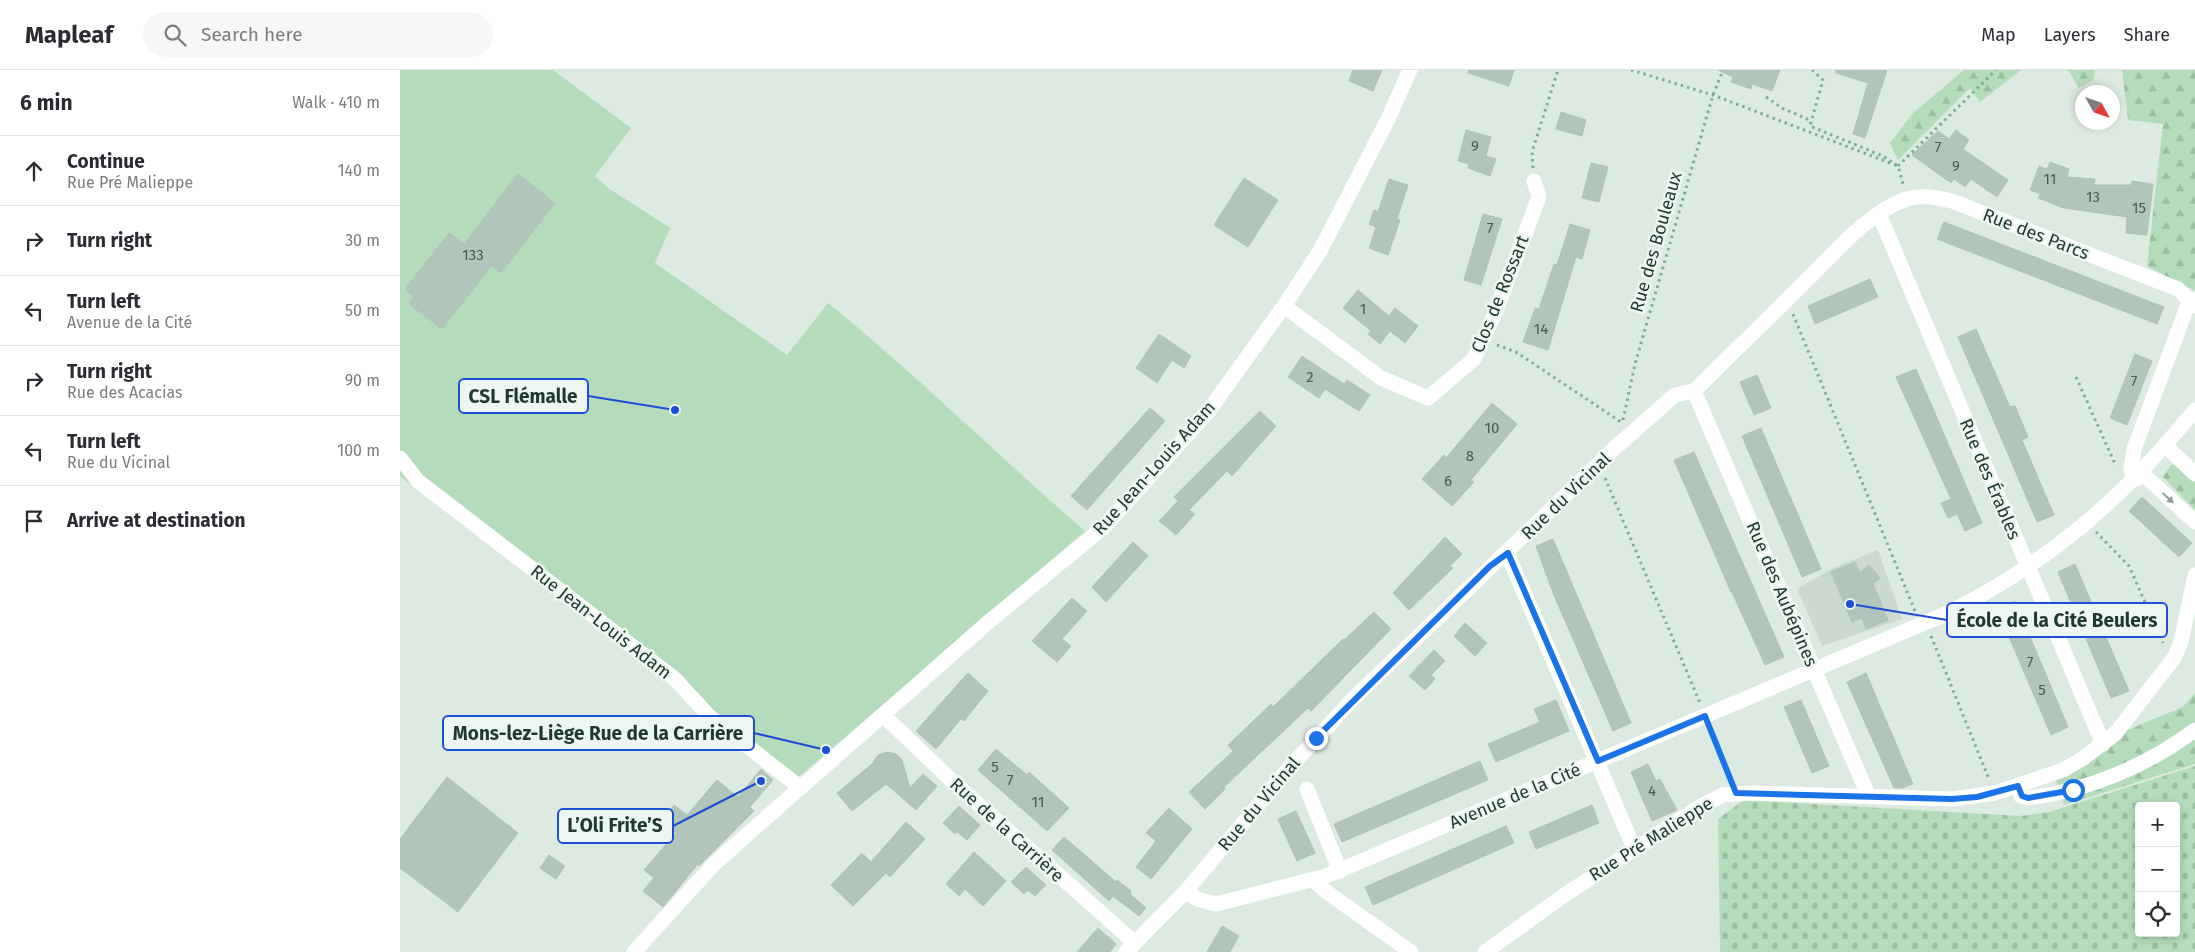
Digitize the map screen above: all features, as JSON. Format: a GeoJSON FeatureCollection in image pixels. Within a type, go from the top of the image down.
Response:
{"type":"FeatureCollection","features":[{"type":"Feature","properties":{"kind":"street","name":"Rue Jean-Louis Adam"},"geometry":{"type":"LineString","coordinates":[[634,952],[715,863],[986,624],[1104,526],[1207,413],[1284,306],[1320,251],[1388,119],[1410,70]]}},
{"type":"Feature","properties":{"kind":"street","name":"Clos de Rossart"},"geometry":{"type":"LineString","coordinates":[[1284,306],[1380,378],[1428,398],[1474,360],[1539,197],[1534,181]]}},
{"type":"Feature","properties":{"kind":"street","name":"Rue des Parcs"},"geometry":{"type":"LineString","coordinates":[[1879,214],[1907,199],[1934,197],[1952,201],[2178,290],[2192,303]]}},
{"type":"Feature","properties":{"kind":"street","name":"Rue du Vicinal"},"geometry":{"type":"LineString","coordinates":[[1130,947],[1186,891],[1316,738],[1490,566],[1508,553],[1598,464],[1675,395],[1694,390],[1860,229],[1879,214]]}},
{"type":"Feature","properties":{"kind":"street","name":"Rue des Érables"},"geometry":{"type":"LineString","coordinates":[[1879,214],[2103,744]]}},
{"type":"Feature","properties":{"kind":"street"},"geometry":{"type":"LineString","coordinates":[[2192,303],[2134,449],[2136,474],[2195,522]]}},
{"type":"Feature","properties":{"kind":"street","name":"Rue des Aubépines"},"geometry":{"type":"LineString","coordinates":[[1694,390],[1869,797]]}},
{"type":"Feature","properties":{"kind":"street","name":"Avenue de la Cité"},"geometry":{"type":"LineString","coordinates":[[1186,891],[1197,899],[1216,904],[1313,880],[1340,871],[1923,624],[1971,601],[2028,568],[2087,523],[2166,446],[2195,410]]}},
{"type":"Feature","properties":{"kind":"street"},"geometry":{"type":"LineString","coordinates":[[2166,446],[2195,474]]}},
{"type":"Feature","properties":{"kind":"street","name":"Rue Jean-Louis Adam"},"geometry":{"type":"LineString","coordinates":[[400,458],[418,481],[675,679],[710,718],[801,788]]}},
{"type":"Feature","properties":{"kind":"street"},"geometry":{"type":"LineString","coordinates":[[1508,553],[1634,848]]}},
{"type":"Feature","properties":{"kind":"street","name":"Rue Pré Malieppe"},"geometry":{"type":"LineString","coordinates":[[1485,952],[1634,848],[1713,799],[1736,793],[1952,799],[1995,793],[2062,770],[2103,744],[2126,721],[2171,662],[2181,642],[2195,576]]}},
{"type":"Feature","properties":{"kind":"street","name":"Rue de la Carrière"},"geometry":{"type":"LineString","coordinates":[[883,715],[1130,947]]}},
{"type":"Feature","properties":{"kind":"street"},"geometry":{"type":"LineString","coordinates":[[2018,786],[2022,796],[2028,798],[2073,790],[2108,778],[2139,764],[2181,741],[2195,730]]}},
{"type":"Feature","properties":{"kind":"street","name":"Rue du Vicinal"},"geometry":{"type":"LineString","coordinates":[[1307,789],[1340,871]]}},
{"type":"Feature","properties":{"kind":"street"},"geometry":{"type":"LineString","coordinates":[[1313,880],[1410,952]]}},
{"type":"Feature","properties":{"kind":"path"},"geometry":{"type":"LineString","coordinates":[[1534,181],[1532,152],[1558,70]]}},
{"type":"Feature","properties":{"kind":"path"},"geometry":{"type":"LineString","coordinates":[[1631,70],[1713,95],[1898,166]]}},
{"type":"Feature","properties":{"kind":"path","name":"Rue des Bouleaux"},"geometry":{"type":"LineString","coordinates":[[1483,339],[1516,352],[1622,423],[1635,364],[1713,95],[1724,70]]}},
{"type":"Feature","properties":{"kind":"path"},"geometry":{"type":"LineString","coordinates":[[1812,70],[1823,80],[1810,126],[1883,156],[1898,166]]}},
{"type":"Feature","properties":{"kind":"path"},"geometry":{"type":"LineString","coordinates":[[1898,166],[1996,70]]}},
{"type":"Feature","properties":{"kind":"path"},"geometry":{"type":"LineString","coordinates":[[1766,97],[1782,108],[1812,120]]}},
{"type":"Feature","properties":{"kind":"path"},"geometry":{"type":"LineString","coordinates":[[1787,300],[1995,793]]}},
{"type":"Feature","properties":{"kind":"path"},"geometry":{"type":"LineString","coordinates":[[2076,377],[2115,464],[2120,469],[2136,474]]}},
{"type":"Feature","properties":{"kind":"path"},"geometry":{"type":"LineString","coordinates":[[1598,464],[1736,793]]}},
{"type":"Feature","properties":{"kind":"path"},"geometry":{"type":"LineString","coordinates":[[2087,523],[2129,566],[2171,662]]}},
{"type":"Feature","properties":{"kind":"shaded area"},"geometry":{"type":"Polygon","coordinates":[[[1878,550],[1902,619],[1822,646],[1797,589],[1833,568],[1878,550]]]}},
{"type":"Feature","properties":{"kind":"green space"},"geometry":{"type":"Polygon","coordinates":[[[400,70],[553,70],[631,128],[595,176],[608,188],[670,228],[655,263],[787,355],[828,303],[893,358],[1085,531],[788,786],[702,720],[675,688],[400,476],[400,70]]]}},
{"type":"Feature","properties":{"kind":"green space"},"geometry":{"type":"Polygon","coordinates":[[[1964,70],[2021,70],[1980,102],[1970,88],[1898,160],[1890,143],[1913,113],[1964,70]]]}},
{"type":"Feature","properties":{"kind":"green space"},"geometry":{"type":"Polygon","coordinates":[[[2068,70],[2095,70],[2093,80],[2084,85],[2077,85],[2068,70]]]}},
{"type":"Feature","properties":{"kind":"green space"},"geometry":{"type":"Polygon","coordinates":[[[2122,70],[2195,70],[2195,291],[2147,266],[2163,124],[2128,120],[2122,70]]]}},
{"type":"Feature","properties":{"kind":"green space"},"geometry":{"type":"Polygon","coordinates":[[[2178,464],[2195,480],[2195,510],[2163,477],[2171,465],[2178,464]]]}},
{"type":"Feature","properties":{"kind":"green space"},"geometry":{"type":"Polygon","coordinates":[[[2195,693],[2195,764],[2064,805],[2054,774],[2120,733],[2183,707],[2195,693]]]}},
{"type":"Feature","properties":{"kind":"green space"},"geometry":{"type":"Polygon","coordinates":[[[2195,766],[2195,952],[1720,952],[1718,819],[1744,800],[2020,816],[2049,812],[2195,766]]]}},
{"type":"Feature","properties":{"kind":"building"},"geometry":{"type":"Polygon","coordinates":[[[1353,70],[1382,70],[1373,91],[1349,81],[1353,70]]]}},
{"type":"Feature","properties":{"kind":"building"},"geometry":{"type":"Polygon","coordinates":[[[1469,70],[1514,70],[1509,86],[1468,73],[1469,70]]]}},
{"type":"Feature","properties":{"kind":"building"},"geometry":{"type":"Polygon","coordinates":[[[1718,70],[1780,70],[1772,91],[1752,84],[1751,89],[1731,82],[1733,77],[1718,70]]]}},
{"type":"Feature","properties":{"kind":"building"},"geometry":{"type":"Polygon","coordinates":[[[1836,70],[1887,70],[1865,138],[1853,134],[1868,83],[1836,73],[1836,70]]]}},
{"type":"Feature","properties":{"kind":"building"},"geometry":{"type":"Polygon","coordinates":[[[1561,112],[1586,120],[1582,136],[1556,129],[1561,112]]]}},
{"type":"Feature","properties":{"kind":"building"},"geometry":{"type":"Polygon","coordinates":[[[1466,130],[1491,137],[1486,156],[1496,159],[1490,176],[1468,168],[1469,164],[1458,161],[1466,130]]]}},
{"type":"Feature","properties":{"kind":"building"},"geometry":{"type":"Polygon","coordinates":[[[1956,130],[1969,140],[1963,149],[2008,180],[1997,197],[1971,179],[1965,187],[1954,179],[1951,183],[1912,155],[1938,131],[1949,139],[1956,130]]]}},
{"type":"Feature","properties":{"kind":"building"},"geometry":{"type":"Polygon","coordinates":[[[2050,162],[2069,169],[2067,177],[2095,179],[2094,185],[2131,185],[2132,181],[2153,184],[2147,235],[2126,233],[2127,217],[2064,208],[2038,198],[2040,194],[2030,190],[2039,166],[2047,169],[2050,162]]]}},
{"type":"Feature","properties":{"kind":"building"},"geometry":{"type":"Polygon","coordinates":[[[1591,163],[1608,167],[1599,202],[1582,198],[1591,163]]]}},
{"type":"Feature","properties":{"kind":"building"},"geometry":{"type":"Polygon","coordinates":[[[518,174],[555,203],[501,273],[491,266],[442,329],[409,304],[414,297],[405,289],[449,233],[464,244],[518,174]]]}},
{"type":"Feature","properties":{"kind":"building"},"geometry":{"type":"Polygon","coordinates":[[[1244,178],[1278,200],[1248,247],[1214,225],[1244,178]]]}},
{"type":"Feature","properties":{"kind":"building"},"geometry":{"type":"Polygon","coordinates":[[[1389,179],[1408,185],[1397,219],[1400,220],[1388,255],[1369,248],[1376,227],[1369,224],[1374,210],[1378,212],[1389,179]]]}},
{"type":"Feature","properties":{"kind":"building"},"geometry":{"type":"Polygon","coordinates":[[[1483,214],[1502,219],[1481,285],[1464,280],[1483,214]]]}},
{"type":"Feature","properties":{"kind":"building"},"geometry":{"type":"Polygon","coordinates":[[[1944,222],[2164,307],[2157,324],[1937,239],[1944,222]]]}},
{"type":"Feature","properties":{"kind":"building"},"geometry":{"type":"Polygon","coordinates":[[[1570,224],[1590,230],[1582,259],[1576,257],[1548,350],[1523,342],[1535,308],[1539,309],[1554,264],[1557,265],[1570,224]]]}},
{"type":"Feature","properties":{"kind":"building"},"geometry":{"type":"Polygon","coordinates":[[[1870,279],[1878,297],[1815,324],[1808,306],[1870,279]]]}},
{"type":"Feature","properties":{"kind":"building"},"geometry":{"type":"Polygon","coordinates":[[[1358,290],[1389,316],[1395,308],[1418,326],[1405,343],[1390,331],[1380,344],[1368,334],[1371,331],[1343,308],[1358,290]]]}},
{"type":"Feature","properties":{"kind":"building"},"geometry":{"type":"Polygon","coordinates":[[[1976,329],[2010,407],[2015,406],[2028,437],[2022,440],[2054,515],[2037,522],[1958,337],[1976,329]]]}},
{"type":"Feature","properties":{"kind":"building"},"geometry":{"type":"Polygon","coordinates":[[[1159,334],[1191,356],[1184,368],[1172,360],[1157,383],[1136,368],[1159,334]]]}},
{"type":"Feature","properties":{"kind":"building"},"geometry":{"type":"Polygon","coordinates":[[[2135,354],[2152,361],[2127,425],[2110,418],[2135,354]]]}},
{"type":"Feature","properties":{"kind":"building"},"geometry":{"type":"Polygon","coordinates":[[[1302,356],[1344,384],[1347,380],[1370,395],[1359,411],[1325,389],[1319,398],[1288,377],[1302,356]]]}},
{"type":"Feature","properties":{"kind":"building"},"geometry":{"type":"Polygon","coordinates":[[[1916,369],[1982,523],[1965,531],[1957,514],[1948,518],[1941,503],[1951,499],[1896,377],[1916,369]]]}},
{"type":"Feature","properties":{"kind":"building"},"geometry":{"type":"Polygon","coordinates":[[[1757,375],[1771,408],[1754,415],[1740,382],[1757,375]]]}},
{"type":"Feature","properties":{"kind":"building"},"geometry":{"type":"Polygon","coordinates":[[[1492,403],[1517,424],[1471,480],[1474,482],[1452,506],[1422,479],[1444,455],[1446,458],[1492,403]]]}},
{"type":"Feature","properties":{"kind":"building"},"geometry":{"type":"Polygon","coordinates":[[[1150,408],[1165,421],[1087,510],[1071,496],[1150,408]]]}},
{"type":"Feature","properties":{"kind":"building"},"geometry":{"type":"Polygon","coordinates":[[[1260,411],[1276,426],[1232,476],[1227,471],[1189,510],[1195,514],[1176,535],[1159,521],[1178,501],[1174,497],[1260,411]]]}},
{"type":"Feature","properties":{"kind":"building"},"geometry":{"type":"Polygon","coordinates":[[[1761,428],[1821,569],[1802,577],[1742,436],[1761,428]]]}},
{"type":"Feature","properties":{"kind":"building"},"geometry":{"type":"Polygon","coordinates":[[[1694,452],[1784,657],[1765,665],[1674,460],[1694,452]]]}},
{"type":"Feature","properties":{"kind":"building"},"geometry":{"type":"Polygon","coordinates":[[[2142,497],[2192,543],[2179,557],[2129,511],[2142,497]]]}},
{"type":"Feature","properties":{"kind":"building"},"geometry":{"type":"Polygon","coordinates":[[[1445,537],[1462,554],[1450,566],[1453,568],[1409,610],[1393,593],[1445,537]]]}},
{"type":"Feature","properties":{"kind":"building"},"geometry":{"type":"Polygon","coordinates":[[[1553,539],[1631,723],[1613,731],[1553,593],[1536,546],[1553,539]]]}},
{"type":"Feature","properties":{"kind":"building"},"geometry":{"type":"Polygon","coordinates":[[[1133,542],[1148,556],[1106,602],[1092,587],[1133,542]]]}},
{"type":"Feature","properties":{"kind":"building"},"geometry":{"type":"Polygon","coordinates":[[[1855,562],[1860,573],[1869,565],[1880,578],[1873,584],[1888,620],[1866,629],[1862,618],[1852,622],[1831,572],[1855,562]]]}},
{"type":"Feature","properties":{"kind":"building"},"geometry":{"type":"Polygon","coordinates":[[[2075,564],[2129,691],[2111,698],[2058,572],[2075,564]]]}},
{"type":"Feature","properties":{"kind":"building"},"geometry":{"type":"Polygon","coordinates":[[[1072,598],[1087,611],[1062,639],[1071,646],[1057,662],[1032,641],[1072,598]]]}},
{"type":"Feature","properties":{"kind":"building"},"geometry":{"type":"Polygon","coordinates":[[[2015,601],[2068,727],[2051,735],[1997,609],[2015,601]]]}},
{"type":"Feature","properties":{"kind":"building"},"geometry":{"type":"Polygon","coordinates":[[[1374,612],[1391,629],[1311,711],[1308,708],[1224,787],[1225,789],[1205,809],[1189,792],[1233,751],[1228,745],[1271,704],[1273,707],[1343,639],[1374,612]]]}},
{"type":"Feature","properties":{"kind":"building"},"geometry":{"type":"Polygon","coordinates":[[[1465,623],[1487,643],[1475,656],[1454,636],[1465,623]]]}},
{"type":"Feature","properties":{"kind":"building"},"geometry":{"type":"Polygon","coordinates":[[[1434,650],[1445,661],[1431,675],[1435,679],[1425,690],[1409,676],[1434,650]]]}},
{"type":"Feature","properties":{"kind":"building"},"geometry":{"type":"Polygon","coordinates":[[[968,673],[988,691],[964,721],[961,719],[936,749],[916,731],[968,673]]]}},
{"type":"Feature","properties":{"kind":"building"},"geometry":{"type":"Polygon","coordinates":[[[1866,673],[1913,784],[1902,788],[1894,788],[1847,682],[1866,673]]]}},
{"type":"Feature","properties":{"kind":"building"},"geometry":{"type":"Polygon","coordinates":[[[1556,700],[1569,731],[1496,762],[1488,744],[1540,722],[1534,709],[1556,700]]]}},
{"type":"Feature","properties":{"kind":"building"},"geometry":{"type":"Polygon","coordinates":[[[1801,700],[1829,766],[1812,773],[1784,707],[1801,700]]]}},
{"type":"Feature","properties":{"kind":"building"},"geometry":{"type":"Polygon","coordinates":[[[996,749],[1027,775],[1029,772],[1069,808],[1047,831],[978,770],[996,749]]]}},
{"type":"Feature","properties":{"kind":"building"},"geometry":{"type":"Polygon","coordinates":[[[887,752],[896,754],[902,760],[910,788],[923,774],[937,786],[916,810],[886,784],[852,811],[837,793],[872,764],[878,755],[887,752]]]}},
{"type":"Feature","properties":{"kind":"building"},"geometry":{"type":"Polygon","coordinates":[[[1480,761],[1488,780],[1342,842],[1334,824],[1480,761]]]}},
{"type":"Feature","properties":{"kind":"building"},"geometry":{"type":"Polygon","coordinates":[[[1648,764],[1656,781],[1660,779],[1677,810],[1652,821],[1631,772],[1648,764]]]}},
{"type":"Feature","properties":{"kind":"building"},"geometry":{"type":"Polygon","coordinates":[[[761,769],[773,780],[750,807],[754,811],[699,866],[698,864],[663,907],[643,891],[654,878],[644,870],[676,833],[661,821],[674,805],[687,815],[717,780],[738,797],[761,769]]]}},
{"type":"Feature","properties":{"kind":"building"},"geometry":{"type":"Polygon","coordinates":[[[447,777],[518,833],[458,912],[400,868],[400,839],[447,777]]]}},
{"type":"Feature","properties":{"kind":"building"},"geometry":{"type":"Polygon","coordinates":[[[1592,805],[1599,823],[1536,849],[1529,832],[1592,805]]]}},
{"type":"Feature","properties":{"kind":"building"},"geometry":{"type":"Polygon","coordinates":[[[959,806],[980,825],[967,840],[957,832],[955,834],[943,823],[959,806]]]}},
{"type":"Feature","properties":{"kind":"building"},"geometry":{"type":"Polygon","coordinates":[[[1169,808],[1192,829],[1151,879],[1136,867],[1156,841],[1146,833],[1169,808]]]}},
{"type":"Feature","properties":{"kind":"building"},"geometry":{"type":"Polygon","coordinates":[[[1296,811],[1315,853],[1297,861],[1278,819],[1296,811]]]}},
{"type":"Feature","properties":{"kind":"building"},"geometry":{"type":"Polygon","coordinates":[[[906,822],[925,839],[890,877],[886,873],[853,906],[831,885],[862,853],[871,862],[906,822]]]}},
{"type":"Feature","properties":{"kind":"building"},"geometry":{"type":"Polygon","coordinates":[[[1506,826],[1514,843],[1373,905],[1365,887],[1506,826]]]}},
{"type":"Feature","properties":{"kind":"building"},"geometry":{"type":"Polygon","coordinates":[[[1064,837],[1116,882],[1117,880],[1131,891],[1130,894],[1146,908],[1139,916],[1113,896],[1109,901],[1052,850],[1064,837]]]}},
{"type":"Feature","properties":{"kind":"building"},"geometry":{"type":"Polygon","coordinates":[[[974,852],[1006,881],[983,906],[965,889],[959,896],[946,884],[974,852]]]}},
{"type":"Feature","properties":{"kind":"building"},"geometry":{"type":"Polygon","coordinates":[[[549,855],[565,866],[556,879],[540,868],[549,855]]]}},
{"type":"Feature","properties":{"kind":"building"},"geometry":{"type":"Polygon","coordinates":[[[1026,867],[1046,885],[1035,896],[1028,890],[1024,894],[1011,882],[1026,867]]]}},
{"type":"Feature","properties":{"kind":"building"},"geometry":{"type":"Polygon","coordinates":[[[1222,926],[1239,936],[1230,952],[1207,952],[1222,926]]]}},
{"type":"Feature","properties":{"kind":"building"},"geometry":{"type":"Polygon","coordinates":[[[1098,928],[1116,944],[1110,952],[1077,952],[1098,928]]]}},
{"type":"Feature","properties":{"kind":"place","name":"CSL Flémalle"},"geometry":{"type":"Point","coordinates":[675,410]}},
{"type":"Feature","properties":{"kind":"place","name":"École de la Cité Beulers"},"geometry":{"type":"Point","coordinates":[1850,604]}},
{"type":"Feature","properties":{"kind":"place","name":"Mons-lez-Liège Rue de la Carrière"},"geometry":{"type":"Point","coordinates":[826,750]}},
{"type":"Feature","properties":{"kind":"place","name":"L’Oli Frite’S"},"geometry":{"type":"Point","coordinates":[761,781]}},
{"type":"Feature","properties":{"kind":"route"},"geometry":{"type":"LineString","coordinates":[[1316,738],[1490,566],[1508,553],[1598,761],[1705,716],[1736,793],[1952,799],[1977,797],[2018,786],[2022,796],[2028,798],[2073,790]]}}]}
